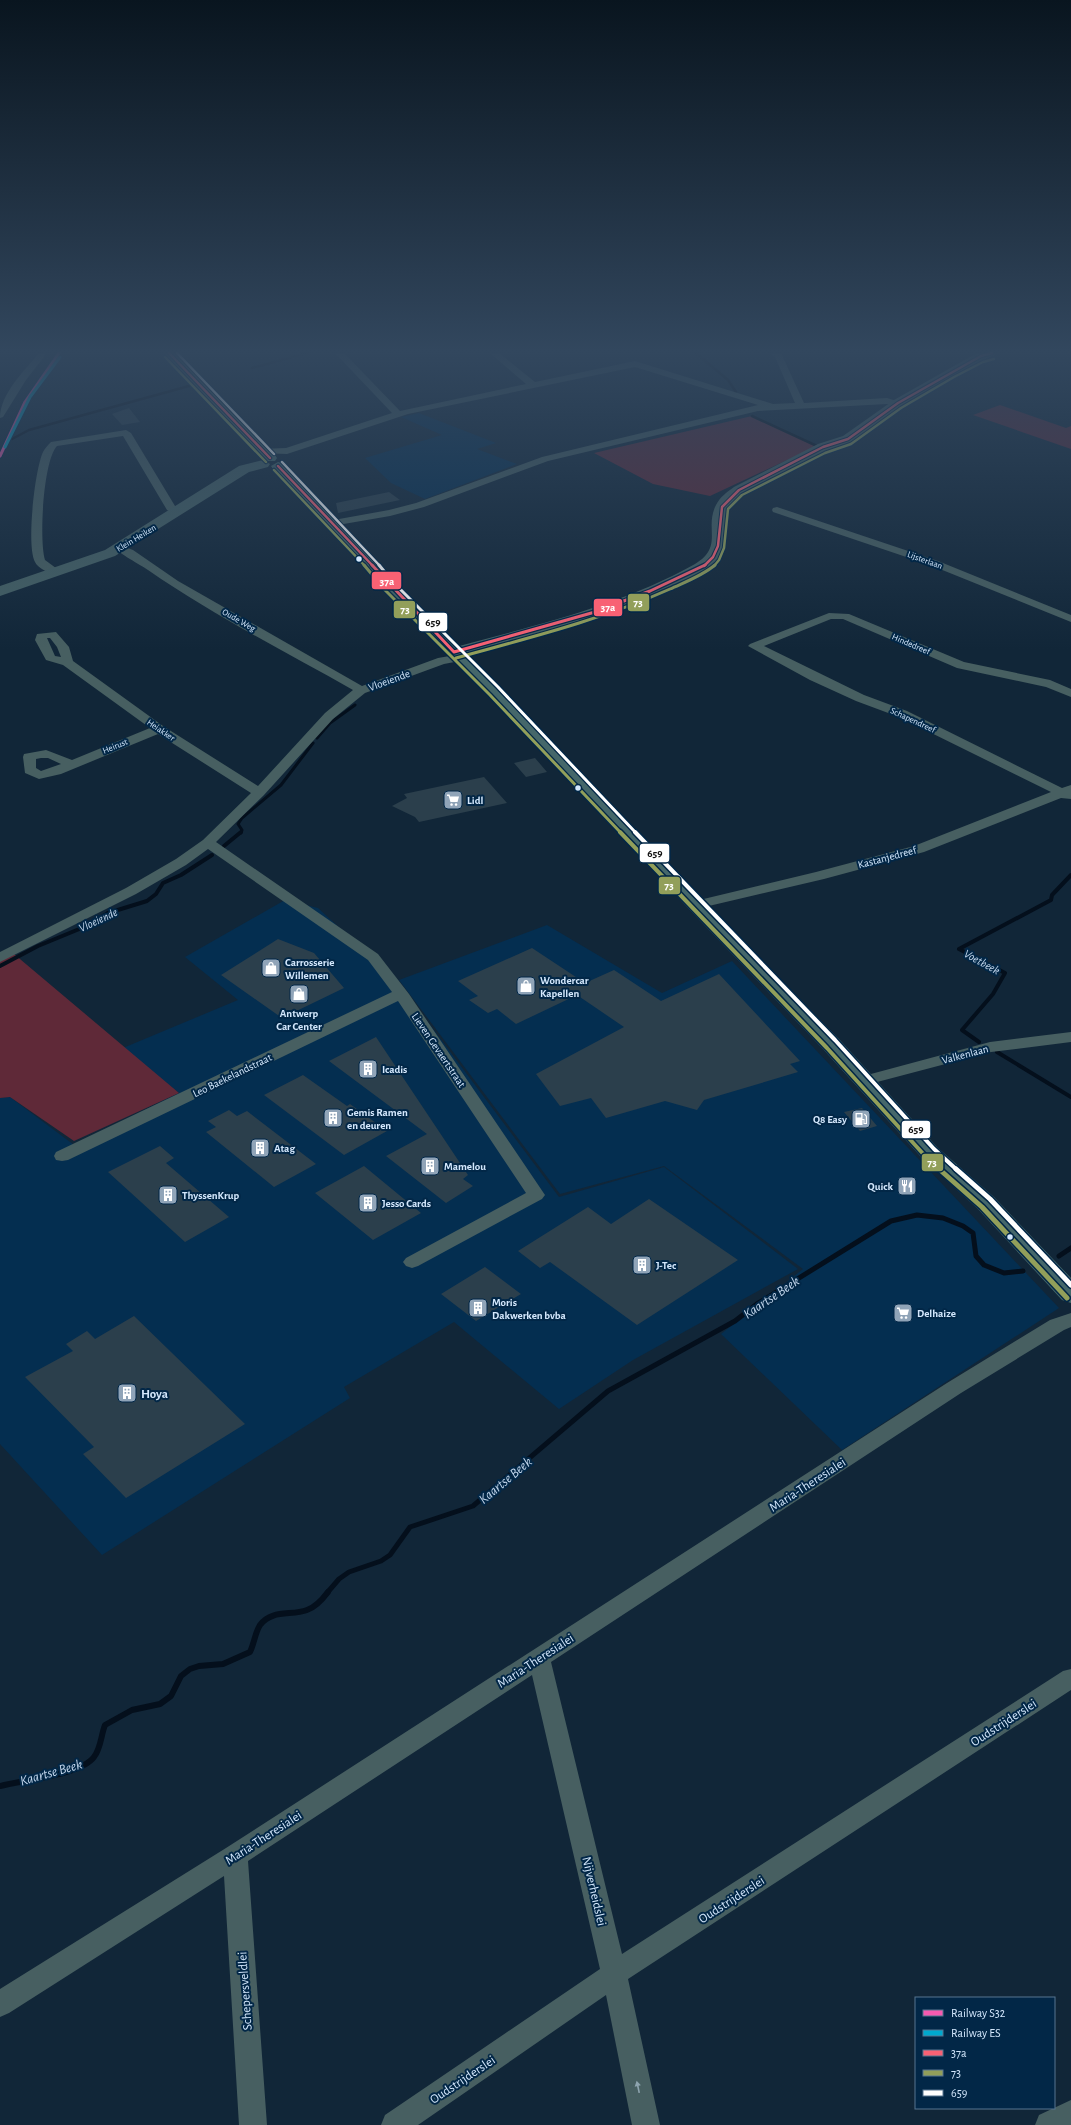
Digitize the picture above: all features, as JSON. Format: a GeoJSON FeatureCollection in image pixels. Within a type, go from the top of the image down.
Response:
{"type":"FeatureCollection","features":[{"type":"Feature","properties":{"kind":"main road"},"geometry":{"type":"LineString","coordinates":[[267,452],[389,586],[458,655],[696,905],[831,1044],[862,1081],[924,1147],[986,1203],[1071,1294]]}},
{"type":"Feature","properties":{"kind":"street"},"geometry":{"type":"LineString","coordinates":[[48,452],[38,503],[37,552],[40,562],[55,571]]}},
{"type":"Feature","properties":{"kind":"street"},"geometry":{"type":"LineString","coordinates":[[138,452],[171,508],[179,512]]}},
{"type":"Feature","properties":{"kind":"street"},"geometry":{"type":"LineString","coordinates":[[273,458],[290,452]]}},
{"type":"Feature","properties":{"kind":"street"},"geometry":{"type":"LineString","coordinates":[[332,523],[390,513],[420,505],[545,459],[574,452]]}},
{"type":"Feature","properties":{"kind":"street"},"geometry":{"type":"LineString","coordinates":[[458,655],[599,612],[641,596],[689,573],[710,561],[718,550],[720,515],[723,506],[731,496],[744,487],[813,452]]}},
{"type":"Feature","properties":{"kind":"street","name":"Klein Heiken"},"geometry":{"type":"LineString","coordinates":[[0,591],[96,558],[120,548],[179,512],[244,469],[273,458]]}},
{"type":"Feature","properties":{"kind":"street","name":"Lijsterlaan"},"geometry":{"type":"LineString","coordinates":[[776,510],[934,563],[1071,619]]}},
{"type":"Feature","properties":{"kind":"street","name":"Oude Weg"},"geometry":{"type":"LineString","coordinates":[[120,548],[129,552],[174,583],[361,690]]}},
{"type":"Feature","properties":{"kind":"street","name":"Hindedreef"},"geometry":{"type":"LineString","coordinates":[[754,646],[829,616],[845,616],[960,665],[1050,684],[1071,693]]}},
{"type":"Feature","properties":{"kind":"street","name":"Schapendreef"},"geometry":{"type":"LineString","coordinates":[[754,646],[814,677],[860,698],[903,714],[1068,793]]}},
{"type":"Feature","properties":{"kind":"street","name":"Vloeiende"},"geometry":{"type":"LineString","coordinates":[[0,958],[131,891],[181,862],[208,843],[259,792],[329,716],[361,690],[458,655]]}},
{"type":"Feature","properties":{"kind":"street","name":"Heiakker"},"geometry":{"type":"LineString","coordinates":[[67,662],[159,729],[259,792]]}},
{"type":"Feature","properties":{"kind":"street","name":"Heirust"},"geometry":{"type":"LineString","coordinates":[[71,764],[159,729]]}},
{"type":"Feature","properties":{"kind":"street","name":"Kastanjedreef"},"geometry":{"type":"LineString","coordinates":[[696,905],[819,876],[919,849],[1068,793]]}},
{"type":"Feature","properties":{"kind":"street","name":"Lieven Gevaertstraat"},"geometry":{"type":"LineString","coordinates":[[208,843],[373,957],[401,994],[536,1196],[412,1262]]}},
{"type":"Feature","properties":{"kind":"street","name":"Leo Baekelandstraat"},"geometry":{"type":"LineString","coordinates":[[62,1156],[401,994]]}},
{"type":"Feature","properties":{"kind":"street","name":"Valkenlaan"},"geometry":{"type":"LineString","coordinates":[[862,1081],[990,1047],[1071,1037]]}},
{"type":"Feature","properties":{"kind":"street","name":"Maria-Theresialei"},"geometry":{"type":"LineString","coordinates":[[0,2004],[235,1856],[954,1388],[1057,1325],[1071,1320]]}},
{"type":"Feature","properties":{"kind":"street","name":"Nijverheidslei"},"geometry":{"type":"LineString","coordinates":[[540,1657],[614,1974],[646,2125]]}},
{"type":"Feature","properties":{"kind":"street","name":"Oudstrijderslei"},"geometry":{"type":"LineString","coordinates":[[395,2125],[614,1974],[1071,1678]]}},
{"type":"Feature","properties":{"kind":"street","name":"Schepersveldlei"},"geometry":{"type":"LineString","coordinates":[[235,1856],[253,2125]]}},
{"type":"Feature","properties":{"kind":"shaded area"},"geometry":{"type":"Polygon","coordinates":[[[385,452],[485,452],[517,464],[425,499],[391,483],[365,458],[385,452]]]}},
{"type":"Feature","properties":{"kind":"shaded area"},"geometry":{"type":"Polygon","coordinates":[[[804,452],[710,496],[653,484],[594,453],[804,452]]]}},
{"type":"Feature","properties":{"kind":"shaded area"},"geometry":{"type":"Polygon","coordinates":[[[285,900],[318,908],[397,981],[559,1197],[664,1167],[798,1269],[633,1360],[559,1409],[454,1322],[344,1387],[350,1398],[102,1555],[0,1444],[0,1098],[10,1097],[74,1145],[179,1093],[123,1048],[238,1000],[185,957],[285,900]]]}},
{"type":"Feature","properties":{"kind":"shaded area"},"geometry":{"type":"Polygon","coordinates":[[[547,925],[662,993],[732,961],[1059,1308],[842,1450],[721,1334],[803,1269],[664,1166],[560,1194],[399,980],[547,925]]]}},
{"type":"Feature","properties":{"kind":"shaded area"},"geometry":{"type":"Polygon","coordinates":[[[14,954],[179,1093],[74,1141],[10,1097],[0,1098],[0,961],[14,954]]]}},
{"type":"Feature","properties":{"kind":"building"},"geometry":{"type":"Polygon","coordinates":[[[389,492],[400,500],[338,513],[336,503],[389,492]]]}},
{"type":"Feature","properties":{"kind":"building"},"geometry":{"type":"Polygon","coordinates":[[[535,758],[547,772],[526,777],[514,763],[535,758]]]}},
{"type":"Feature","properties":{"kind":"building","name":"Lidl"},"geometry":{"type":"Polygon","coordinates":[[[484,777],[507,803],[419,822],[415,817],[392,806],[407,798],[404,794],[484,777]]]}},
{"type":"Feature","properties":{"kind":"building"},"geometry":{"type":"Polygon","coordinates":[[[278,939],[314,953],[344,988],[282,1018],[221,975],[278,939]]]}},
{"type":"Feature","properties":{"kind":"building"},"geometry":{"type":"Polygon","coordinates":[[[532,948],[585,983],[614,970],[661,1001],[719,974],[800,1061],[790,1064],[798,1072],[704,1100],[697,1110],[665,1101],[606,1118],[591,1098],[560,1106],[536,1074],[624,1027],[577,995],[516,1024],[497,1009],[488,1013],[469,1000],[478,996],[458,981],[532,948]]]}},
{"type":"Feature","properties":{"kind":"building"},"geometry":{"type":"Polygon","coordinates":[[[376,1037],[468,1175],[463,1179],[473,1186],[446,1203],[386,1156],[427,1134],[329,1061],[376,1037]]]}},
{"type":"Feature","properties":{"kind":"building","name":"Gemis Ramen en deuren"},"geometry":{"type":"Polygon","coordinates":[[[303,1075],[347,1106],[350,1104],[387,1131],[344,1155],[264,1095],[303,1075]]]}},
{"type":"Feature","properties":{"kind":"building","name":"Q8 Easy"},"geometry":{"type":"Polygon","coordinates":[[[862,1108],[877,1126],[860,1131],[844,1112],[862,1108]]]}},
{"type":"Feature","properties":{"kind":"building","name":"Atag"},"geometry":{"type":"Polygon","coordinates":[[[229,1110],[237,1116],[247,1111],[316,1164],[274,1187],[206,1132],[216,1127],[208,1121],[229,1110]]]}},
{"type":"Feature","properties":{"kind":"building","name":"ThyssenKrup"},"geometry":{"type":"Polygon","coordinates":[[[160,1146],[174,1158],[166,1163],[229,1217],[185,1242],[108,1172],[160,1146]]]}},
{"type":"Feature","properties":{"kind":"building","name":"Jesso Cards"},"geometry":{"type":"Polygon","coordinates":[[[364,1166],[421,1213],[373,1240],[315,1193],[364,1166]]]}},
{"type":"Feature","properties":{"kind":"building","name":"J-Tec"},"geometry":{"type":"Polygon","coordinates":[[[649,1199],[738,1260],[637,1325],[550,1262],[540,1268],[518,1251],[588,1207],[611,1224],[649,1199]]]}},
{"type":"Feature","properties":{"kind":"building","name":"Moris Dakwerken bvba"},"geometry":{"type":"Polygon","coordinates":[[[485,1267],[521,1294],[476,1321],[441,1294],[485,1267]]]}},
{"type":"Feature","properties":{"kind":"building","name":"Hoya"},"geometry":{"type":"Polygon","coordinates":[[[134,1316],[245,1424],[126,1498],[83,1454],[94,1447],[25,1377],[73,1351],[66,1344],[87,1331],[95,1339],[134,1316]]]}},
{"type":"Feature","properties":{"kind":"waterway","name":"Vloeiende"},"geometry":{"type":"LineString","coordinates":[[317,738],[330,723],[355,705]]}},
{"type":"Feature","properties":{"kind":"waterway","name":"Vloeiende"},"geometry":{"type":"LineString","coordinates":[[241,833],[242,830],[238,824],[242,818],[281,785],[313,743]]}},
{"type":"Feature","properties":{"kind":"waterway","name":"Vloeiende"},"geometry":{"type":"LineString","coordinates":[[224,846],[241,832]]}},
{"type":"Feature","properties":{"kind":"waterway","name":"Vloeiende"},"geometry":{"type":"LineString","coordinates":[[0,966],[38,946],[89,925],[108,913],[147,901],[156,894],[163,883],[181,875],[212,855]]}},
{"type":"Feature","properties":{"kind":"waterway","name":"Voetbeek"},"geometry":{"type":"LineString","coordinates":[[979,1042],[962,1030],[993,994],[1005,973],[959,949],[1051,900],[1052,895],[1071,875]]}},
{"type":"Feature","properties":{"kind":"waterway","name":"Voetbeek"},"geometry":{"type":"LineString","coordinates":[[997,1052],[1071,1097]]}},
{"type":"Feature","properties":{"kind":"waterway","name":"Kaartse Beek"},"geometry":{"type":"LineString","coordinates":[[327,1593],[339,1579],[349,1572],[381,1561],[390,1555],[410,1527],[473,1506],[608,1391],[735,1321],[757,1304],[891,1221],[917,1215],[943,1218],[963,1226],[973,1233],[976,1256],[984,1265],[1004,1273],[1023,1271]]}},
{"type":"Feature","properties":{"kind":"waterway","name":"Kaartse Beek"},"geometry":{"type":"LineString","coordinates":[[1059,1256],[1071,1248]]}},
{"type":"Feature","properties":{"kind":"waterway","name":"Kaartse Beek"},"geometry":{"type":"LineString","coordinates":[[0,1786],[64,1773],[87,1763],[94,1757],[100,1746],[105,1725],[132,1710],[160,1704],[171,1696],[181,1676],[190,1669],[199,1666],[223,1664],[250,1652],[258,1628],[265,1620],[276,1615],[301,1612],[310,1609],[319,1603],[328,1592]]}},
{"type":"Feature","properties":{"kind":"rail line","name":"S32"},"geometry":{"type":"LineString","coordinates":[[0,456],[2,452]]}},
{"type":"Feature","properties":{"kind":"transit line","name":"73"},"geometry":{"type":"LineString","coordinates":[[257,452],[266,462]]}},
{"type":"Feature","properties":{"kind":"transit line","name":"37a"},"geometry":{"type":"LineString","coordinates":[[264,452],[270,458]]}},
{"type":"Feature","properties":{"kind":"transit line","name":"37a"},"geometry":{"type":"LineString","coordinates":[[454,652],[595,612],[650,591],[696,570],[710,561],[716,552],[720,540],[722,507],[739,490],[813,452]]}},
{"type":"Feature","properties":{"kind":"transit line","name":"73"},"geometry":{"type":"LineString","coordinates":[[456,658],[542,635],[598,617],[654,596],[702,574],[712,568],[719,560],[724,548],[728,509],[742,495],[827,452]]}},
{"type":"Feature","properties":{"kind":"transit line","name":"659"},"geometry":{"type":"LineString","coordinates":[[282,462],[369,553],[393,582],[498,687],[700,901],[835,1040],[934,1149],[990,1199],[1071,1285]]}},
{"type":"Feature","properties":{"kind":"transit line","name":"37a"},"geometry":{"type":"LineString","coordinates":[[278,466],[454,652]]}},
{"type":"Feature","properties":{"kind":"transit line","name":"73"},"geometry":{"type":"LineString","coordinates":[[274,470],[361,561],[385,590],[490,695],[692,909],[827,1048],[926,1157],[982,1207],[1067,1298]]}},
{"type":"Feature","properties":{"kind":"place","name":"Lidl"},"geometry":{"type":"Point","coordinates":[453,800]}},
{"type":"Feature","properties":{"kind":"place","name":"Carrosserie Willemen"},"geometry":{"type":"Point","coordinates":[271,968]}},
{"type":"Feature","properties":{"kind":"place","name":"Wondercar Kapellen"},"geometry":{"type":"Point","coordinates":[526,986]}},
{"type":"Feature","properties":{"kind":"place","name":"Antwerp Car Center"},"geometry":{"type":"Point","coordinates":[299,994]}},
{"type":"Feature","properties":{"kind":"place","name":"Icadis"},"geometry":{"type":"Point","coordinates":[368,1069]}},
{"type":"Feature","properties":{"kind":"place","name":"Gemis Ramen en deuren"},"geometry":{"type":"Point","coordinates":[333,1118]}},
{"type":"Feature","properties":{"kind":"place","name":"Q8 Easy"},"geometry":{"type":"Point","coordinates":[861,1119]}},
{"type":"Feature","properties":{"kind":"place","name":"Atag"},"geometry":{"type":"Point","coordinates":[260,1148]}},
{"type":"Feature","properties":{"kind":"place","name":"Mamelou"},"geometry":{"type":"Point","coordinates":[430,1166]}},
{"type":"Feature","properties":{"kind":"place","name":"Quick"},"geometry":{"type":"Point","coordinates":[907,1186]}},
{"type":"Feature","properties":{"kind":"place","name":"ThyssenKrup"},"geometry":{"type":"Point","coordinates":[168,1195]}},
{"type":"Feature","properties":{"kind":"place","name":"Jesso Cards"},"geometry":{"type":"Point","coordinates":[368,1203]}},
{"type":"Feature","properties":{"kind":"place","name":"J-Tec"},"geometry":{"type":"Point","coordinates":[642,1265]}},
{"type":"Feature","properties":{"kind":"place","name":"Moris Dakwerken bvba"},"geometry":{"type":"Point","coordinates":[478,1308]}},
{"type":"Feature","properties":{"kind":"place","name":"Delhaize"},"geometry":{"type":"Point","coordinates":[903,1313]}},
{"type":"Feature","properties":{"kind":"place","name":"Hoya"},"geometry":{"type":"Point","coordinates":[127,1393]}}]}
